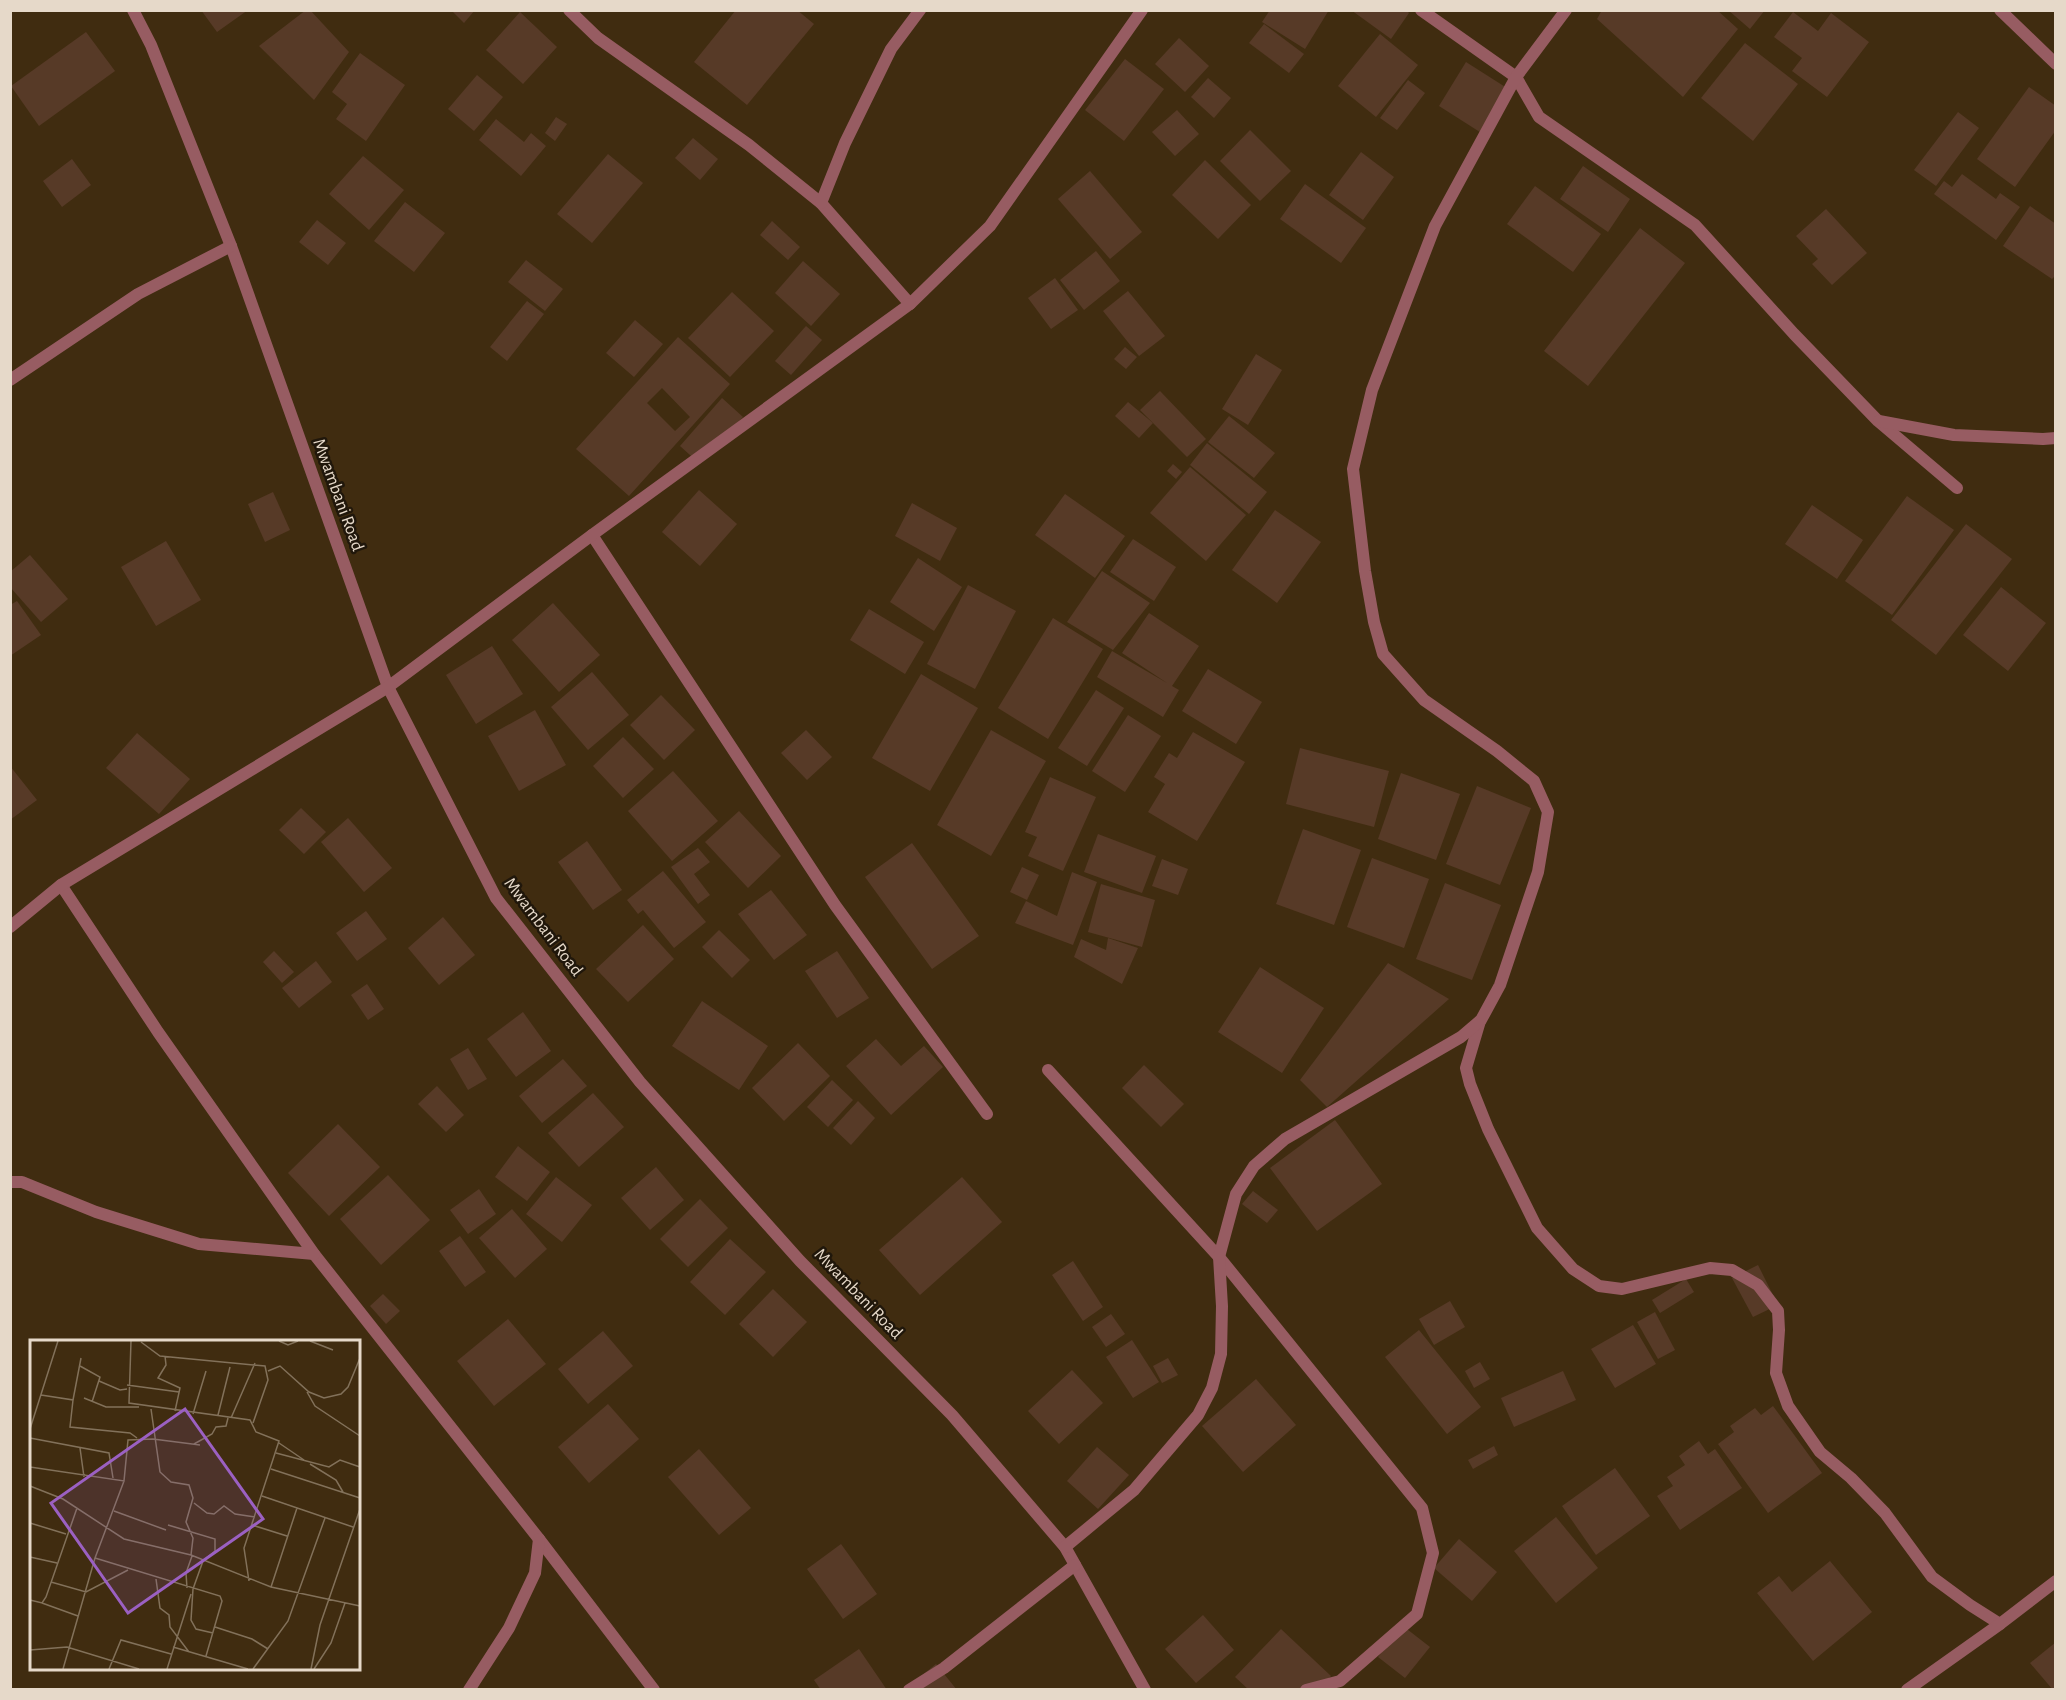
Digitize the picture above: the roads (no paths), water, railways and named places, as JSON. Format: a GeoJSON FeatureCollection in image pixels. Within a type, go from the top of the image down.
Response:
{"type":"FeatureCollection","features":[{"type":"Feature","properties":{"kind":"street","name":"Mwambani Road"},"geometry":{"type":"LineString","coordinates":[[133,10],[152,45],[231,246],[388,687],[496,898],[640,1082],[800,1261],[952,1415],[1065,1547],[1145,1689]]}},
{"type":"Feature","properties":{"kind":"street"},"geometry":{"type":"LineString","coordinates":[[569,10],[598,38],[750,146],[821,203],[910,304]]}},
{"type":"Feature","properties":{"kind":"street"},"geometry":{"type":"LineString","coordinates":[[821,203],[845,142],[891,49],[920,10]]}},
{"type":"Feature","properties":{"kind":"street"},"geometry":{"type":"LineString","coordinates":[[10,927],[61,885],[388,687],[592,535],[910,304],[990,226],[1142,10]]}},
{"type":"Feature","properties":{"kind":"street"},"geometry":{"type":"LineString","coordinates":[[1421,10],[1516,77],[1539,117],[1695,225],[1794,334],[1878,421],[1957,488]]}},
{"type":"Feature","properties":{"kind":"street"},"geometry":{"type":"LineString","coordinates":[[1566,10],[1516,77],[1434,226],[1372,390],[1353,469],[1365,571],[1374,622],[1383,654],[1424,700],[1497,751],[1534,782],[1548,812],[1538,872],[1500,985],[1481,1020],[1466,1068],[1470,1084],[1488,1129],[1537,1228],[1574,1269],[1599,1286],[1622,1289],[1710,1268],[1732,1270],[1758,1285],[1779,1311],[1776,1374],[1788,1406],[1821,1452],[1886,1513],[1932,1577],[2000,1624]]}},
{"type":"Feature","properties":{"kind":"street"},"geometry":{"type":"LineString","coordinates":[[2000,10],[2055,64]]}},
{"type":"Feature","properties":{"kind":"street"},"geometry":{"type":"LineString","coordinates":[[10,380],[138,294],[231,246]]}},
{"type":"Feature","properties":{"kind":"street"},"geometry":{"type":"LineString","coordinates":[[1878,421],[1954,435],[2055,438]]}},
{"type":"Feature","properties":{"kind":"street"},"geometry":{"type":"LineString","coordinates":[[592,535],[835,905],[987,1114]]}},
{"type":"Feature","properties":{"kind":"street"},"geometry":{"type":"LineString","coordinates":[[61,885],[158,1032],[314,1254],[654,1689]]}},
{"type":"Feature","properties":{"kind":"street"},"geometry":{"type":"LineString","coordinates":[[1065,1547],[1134,1490],[1198,1414],[1212,1388],[1221,1354],[1222,1306],[1219,1257],[1236,1194],[1254,1166],[1285,1139],[1461,1037],[1481,1020]]}},
{"type":"Feature","properties":{"kind":"street"},"geometry":{"type":"LineString","coordinates":[[1048,1070],[1219,1257],[1422,1508],[1433,1553],[1418,1614],[1340,1681],[1306,1689]]}},
{"type":"Feature","properties":{"kind":"street"},"geometry":{"type":"LineString","coordinates":[[10,1182],[22,1182],[96,1212],[199,1244],[314,1254]]}},
{"type":"Feature","properties":{"kind":"street"},"geometry":{"type":"LineString","coordinates":[[470,1689],[509,1628],[535,1574],[539,1539]]}},
{"type":"Feature","properties":{"kind":"street"},"geometry":{"type":"LineString","coordinates":[[909,1689],[944,1668],[1075,1565]]}},
{"type":"Feature","properties":{"kind":"street"},"geometry":{"type":"LineString","coordinates":[[1914,1688],[2055,1581]]}}]}
